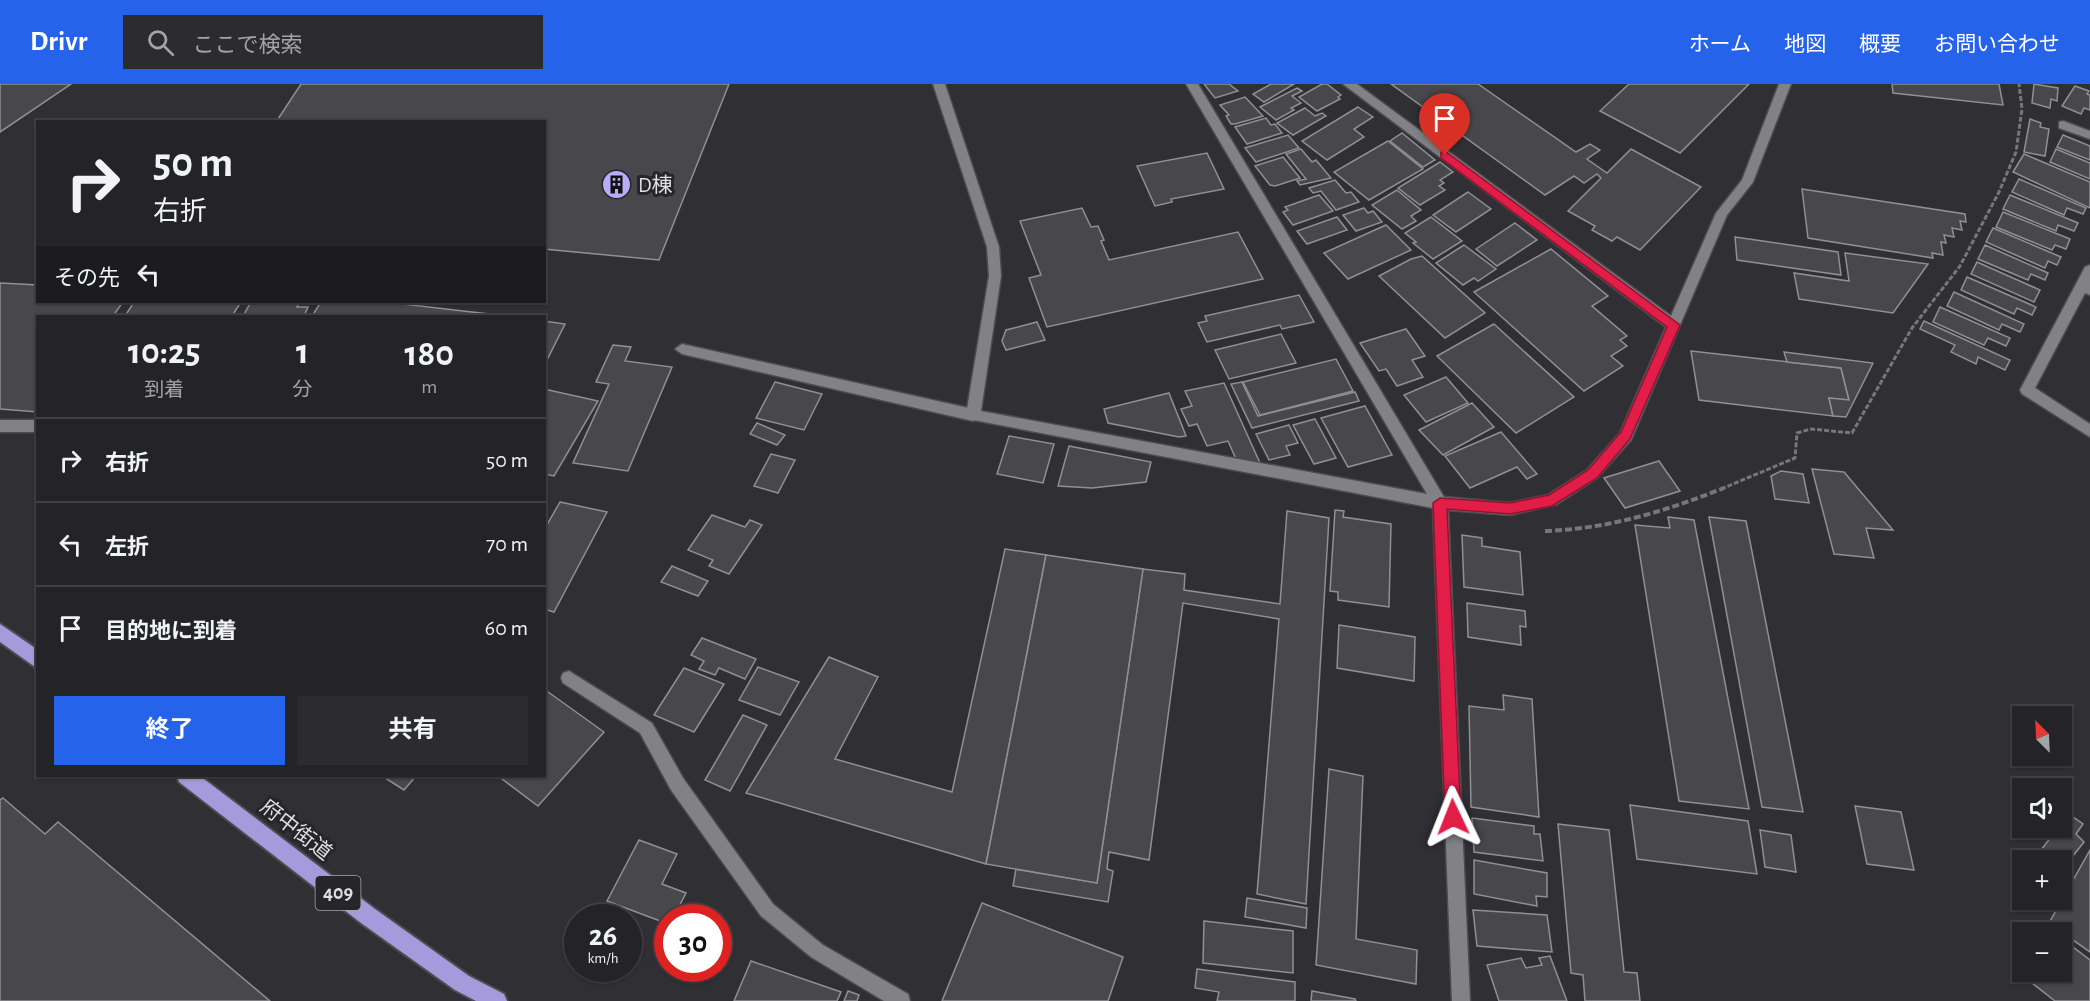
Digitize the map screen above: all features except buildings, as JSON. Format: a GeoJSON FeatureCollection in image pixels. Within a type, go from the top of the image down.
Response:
{"type":"FeatureCollection","features":[{"type":"Feature","properties":{"kind":"highway"},"geometry":{"type":"LineString","coordinates":[[0,632],[36,659]]}},
{"type":"Feature","properties":{"kind":"highway","name":"府中街道"},"geometry":{"type":"LineString","coordinates":[[187,777],[368,916],[462,983],[497,1001]]}},
{"type":"Feature","properties":{"kind":"street"},"geometry":{"type":"LineString","coordinates":[[939,84],[993,247],[995,276],[973,415]]}},
{"type":"Feature","properties":{"kind":"street"},"geometry":{"type":"LineString","coordinates":[[1192,84],[1440,503],[1461,1001]]}},
{"type":"Feature","properties":{"kind":"street"},"geometry":{"type":"LineString","coordinates":[[1349,84],[1674,325]]}},
{"type":"Feature","properties":{"kind":"street"},"geometry":{"type":"LineString","coordinates":[[682,349],[973,415],[1440,503],[1510,508],[1552,500],[1592,474],[1626,436],[1722,213],[1747,182],[1785,84]]}},
{"type":"Feature","properties":{"kind":"street"},"geometry":{"type":"LineString","coordinates":[[2063,125],[2090,135]]}},
{"type":"Feature","properties":{"kind":"street"},"geometry":{"type":"LineString","coordinates":[[2090,270],[2086,288],[2027,390],[2090,431]]}},
{"type":"Feature","properties":{"kind":"street"},"geometry":{"type":"LineString","coordinates":[[0,426],[36,426]]}},
{"type":"Feature","properties":{"kind":"street"},"geometry":{"type":"LineString","coordinates":[[569,678],[646,728],[676,784],[767,910],[817,951],[901,1001]]}},
{"type":"Feature","properties":{"kind":"path"},"geometry":{"type":"LineString","coordinates":[[1539,531],[1572,532],[1642,517],[1732,485],[1795,458],[1797,434],[1811,429],[1852,433],[1911,328],[1960,266],[1999,192],[2016,152],[2022,109],[2019,84]]}},
{"type":"Feature","properties":{"kind":"place","name":"D棟"},"geometry":{"type":"Point","coordinates":[617,185]}},
{"type":"Feature","properties":{"kind":"route"},"geometry":{"type":"LineString","coordinates":[[1445,155],[1674,325],[1626,436],[1592,474],[1552,500],[1510,508],[1440,503],[1453,817]]}}]}
